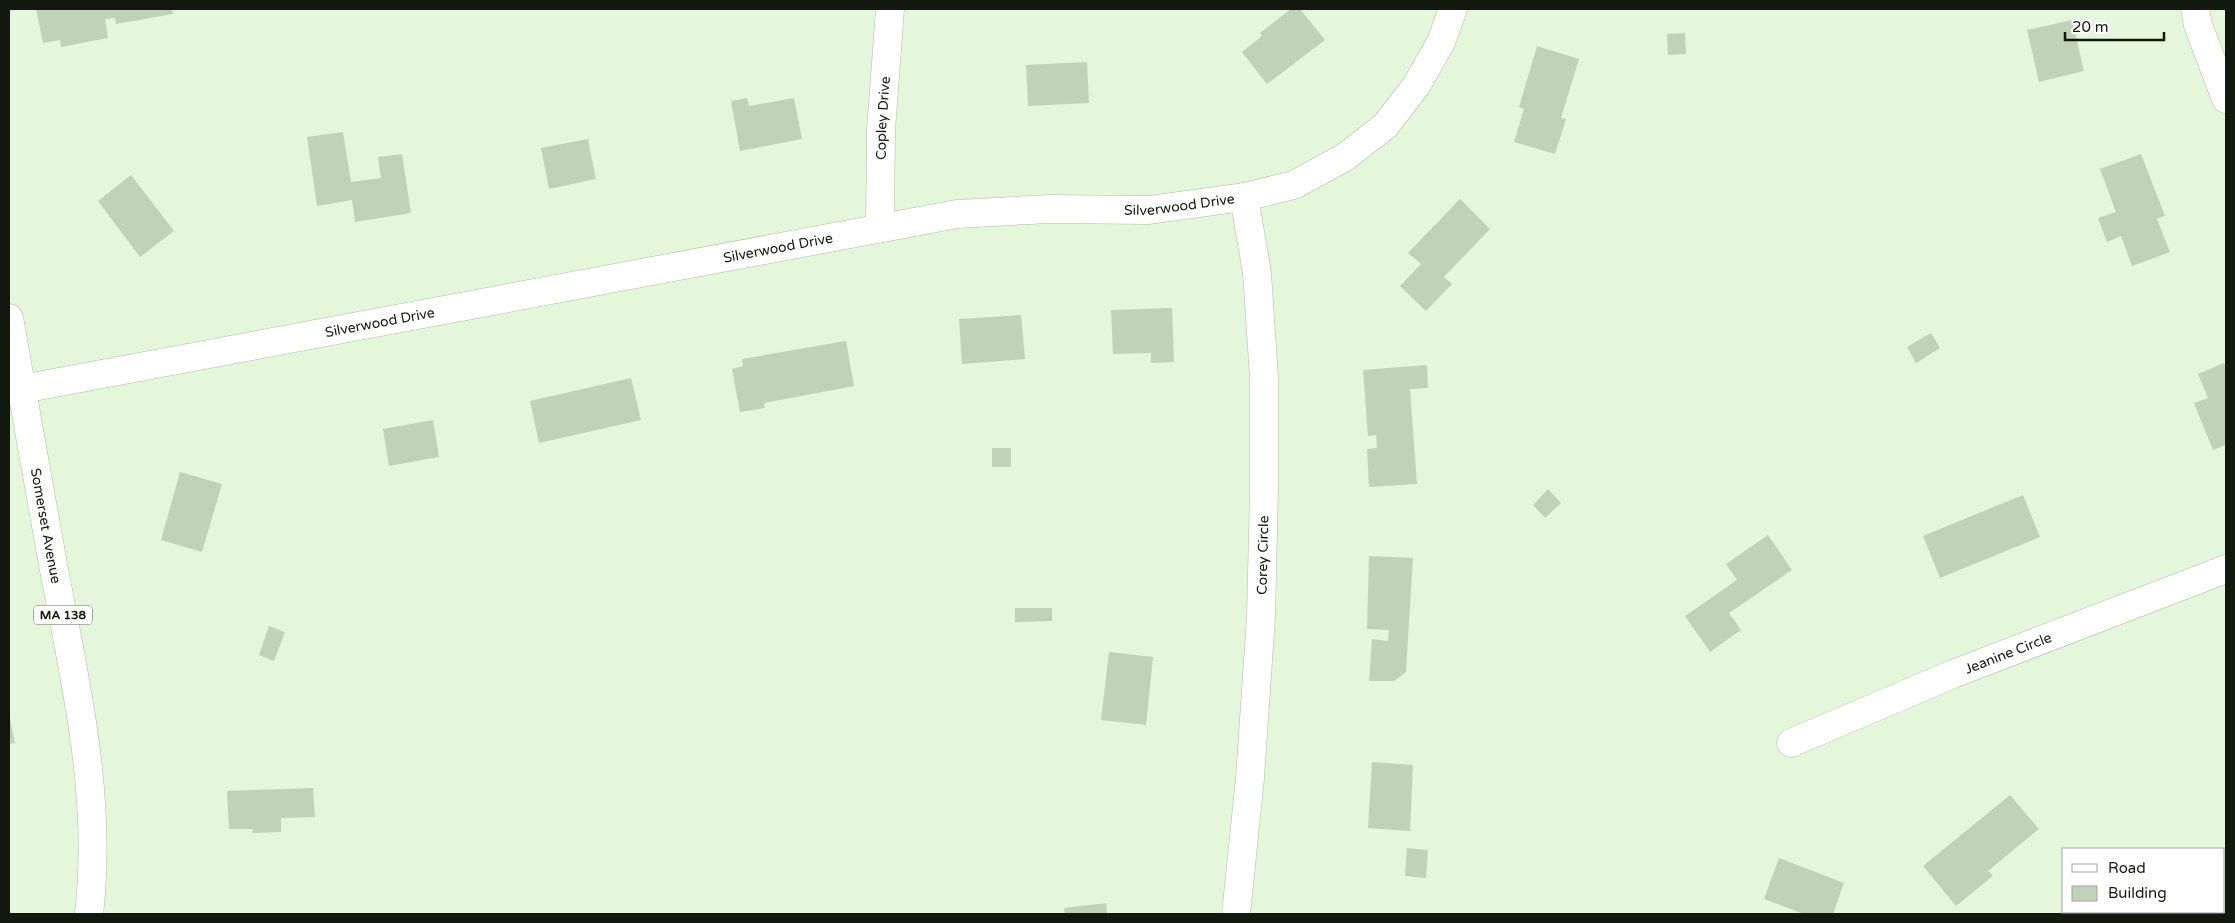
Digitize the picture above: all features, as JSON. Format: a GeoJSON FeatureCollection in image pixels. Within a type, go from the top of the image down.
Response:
{"type":"FeatureCollection","features":[{"type":"Feature","properties":{"kind":"street","name":"Copley Drive"},"geometry":{"type":"LineString","coordinates":[[880,228],[881,130],[890,9]]}},
{"type":"Feature","properties":{"kind":"street","name":"Silverwood Drive"},"geometry":{"type":"LineString","coordinates":[[22,389],[957,214],[1048,209],[1149,210],[1244,197],[1294,185],[1345,156],[1385,126],[1416,86],[1429,64],[1441,42],[1454,9]]}},
{"type":"Feature","properties":{"kind":"street"},"geometry":{"type":"LineString","coordinates":[[2195,9],[2198,25],[2226,99]]}},
{"type":"Feature","properties":{"kind":"street","name":"Corey Circle"},"geometry":{"type":"LineString","coordinates":[[1236,914],[1250,778],[1261,618],[1264,489],[1264,378],[1257,273],[1244,197]]}},
{"type":"Feature","properties":{"kind":"street","name":"Somerset Avenue"},"geometry":{"type":"LineString","coordinates":[[9,318],[87,754],[93,814],[93,884],[89,914]]}},
{"type":"Feature","properties":{"kind":"street","name":"Jeanine Circle"},"geometry":{"type":"LineString","coordinates":[[1791,743],[1953,674],[2226,569]]}},
{"type":"Feature","properties":{"kind":"building"},"geometry":{"type":"Polygon","coordinates":[[[36,9],[172,9],[173,14],[116,24],[115,18],[105,19],[108,38],[61,47],[60,40],[43,43],[36,9]]]}},
{"type":"Feature","properties":{"kind":"building"},"geometry":{"type":"Polygon","coordinates":[[[1291,9],[1300,9],[1325,40],[1267,84],[1242,52],[1262,36],[1260,33],[1291,9]]]}},
{"type":"Feature","properties":{"kind":"building"},"geometry":{"type":"Polygon","coordinates":[[[2072,20],[2084,71],[2039,82],[2027,30],[2072,20]]]}},
{"type":"Feature","properties":{"kind":"building"},"geometry":{"type":"Polygon","coordinates":[[[1685,33],[1686,54],[1668,55],[1667,34],[1685,33]]]}},
{"type":"Feature","properties":{"kind":"building"},"geometry":{"type":"Polygon","coordinates":[[[1537,46],[1579,59],[1561,118],[1566,119],[1555,154],[1514,142],[1524,109],[1519,107],[1537,46]]]}},
{"type":"Feature","properties":{"kind":"building"},"geometry":{"type":"Polygon","coordinates":[[[1087,62],[1089,103],[1028,106],[1026,65],[1087,62]]]}},
{"type":"Feature","properties":{"kind":"building"},"geometry":{"type":"Polygon","coordinates":[[[747,98],[749,106],[794,98],[802,139],[740,151],[731,101],[747,98]]]}},
{"type":"Feature","properties":{"kind":"building"},"geometry":{"type":"Polygon","coordinates":[[[343,132],[351,182],[381,178],[378,157],[402,154],[411,213],[355,222],[352,200],[317,206],[307,137],[343,132]]]}},
{"type":"Feature","properties":{"kind":"building"},"geometry":{"type":"Polygon","coordinates":[[[588,139],[596,179],[549,189],[541,148],[588,139]]]}},
{"type":"Feature","properties":{"kind":"building"},"geometry":{"type":"Polygon","coordinates":[[[2141,154],[2165,216],[2157,219],[2170,252],[2132,266],[2121,236],[2107,242],[2098,218],[2116,212],[2100,169],[2141,154]]]}},
{"type":"Feature","properties":{"kind":"building"},"geometry":{"type":"Polygon","coordinates":[[[131,175],[174,231],[140,257],[98,201],[131,175]]]}},
{"type":"Feature","properties":{"kind":"building"},"geometry":{"type":"Polygon","coordinates":[[[1460,199],[1490,229],[1444,277],[1452,284],[1426,311],[1400,286],[1421,264],[1408,253],[1460,199]]]}},
{"type":"Feature","properties":{"kind":"building"},"geometry":{"type":"Polygon","coordinates":[[[1172,308],[1174,362],[1151,363],[1151,353],[1113,354],[1111,310],[1172,308]]]}},
{"type":"Feature","properties":{"kind":"building"},"geometry":{"type":"Polygon","coordinates":[[[1021,315],[1025,359],[962,364],[959,319],[1021,315]]]}},
{"type":"Feature","properties":{"kind":"building"},"geometry":{"type":"Polygon","coordinates":[[[1931,333],[1940,348],[1916,363],[1907,347],[1931,333]]]}},
{"type":"Feature","properties":{"kind":"building"},"geometry":{"type":"Polygon","coordinates":[[[846,341],[854,386],[764,403],[765,408],[740,412],[732,369],[743,366],[742,359],[846,341]]]}},
{"type":"Feature","properties":{"kind":"building"},"geometry":{"type":"Polygon","coordinates":[[[2224,363],[2226,368],[2226,445],[2213,450],[2194,403],[2208,398],[2198,374],[2224,363]]]}},
{"type":"Feature","properties":{"kind":"building"},"geometry":{"type":"Polygon","coordinates":[[[1427,365],[1428,388],[1410,389],[1417,484],[1369,487],[1367,449],[1377,448],[1376,435],[1368,436],[1363,370],[1427,365]]]}},
{"type":"Feature","properties":{"kind":"building"},"geometry":{"type":"Polygon","coordinates":[[[631,378],[641,420],[539,443],[530,401],[631,378]]]}},
{"type":"Feature","properties":{"kind":"building"},"geometry":{"type":"Polygon","coordinates":[[[433,420],[439,457],[389,466],[383,429],[433,420]]]}},
{"type":"Feature","properties":{"kind":"building"},"geometry":{"type":"Polygon","coordinates":[[[992,448],[1011,448],[1011,467],[992,467],[992,448]]]}},
{"type":"Feature","properties":{"kind":"building"},"geometry":{"type":"Polygon","coordinates":[[[180,472],[222,484],[202,552],[161,540],[180,472]]]}},
{"type":"Feature","properties":{"kind":"building"},"geometry":{"type":"Polygon","coordinates":[[[1548,489],[1561,503],[1545,518],[1533,505],[1548,489]]]}},
{"type":"Feature","properties":{"kind":"building"},"geometry":{"type":"Polygon","coordinates":[[[2023,495],[2040,537],[1940,578],[1923,536],[2023,495]]]}},
{"type":"Feature","properties":{"kind":"building"},"geometry":{"type":"Polygon","coordinates":[[[1768,535],[1792,570],[1729,613],[1741,630],[1710,652],[1685,616],[1737,580],[1726,564],[1768,535]]]}},
{"type":"Feature","properties":{"kind":"building"},"geometry":{"type":"Polygon","coordinates":[[[1369,556],[1413,558],[1406,672],[1394,681],[1369,681],[1372,639],[1388,641],[1389,630],[1367,629],[1369,556]]]}},
{"type":"Feature","properties":{"kind":"building"},"geometry":{"type":"Polygon","coordinates":[[[1015,608],[1052,608],[1052,621],[1015,622],[1015,608]]]}},
{"type":"Feature","properties":{"kind":"building"},"geometry":{"type":"Polygon","coordinates":[[[269,626],[285,632],[274,661],[259,655],[269,626]]]}},
{"type":"Feature","properties":{"kind":"building"},"geometry":{"type":"Polygon","coordinates":[[[1109,652],[1153,657],[1146,725],[1101,720],[1109,652]]]}},
{"type":"Feature","properties":{"kind":"building"},"geometry":{"type":"Polygon","coordinates":[[[9,714],[15,743],[9,744],[9,714]]]}},
{"type":"Feature","properties":{"kind":"building"},"geometry":{"type":"Polygon","coordinates":[[[1372,762],[1413,765],[1410,831],[1368,828],[1372,762]]]}},
{"type":"Feature","properties":{"kind":"building"},"geometry":{"type":"Polygon","coordinates":[[[313,788],[315,817],[281,818],[281,832],[252,833],[253,829],[229,829],[227,791],[313,788]]]}},
{"type":"Feature","properties":{"kind":"building"},"geometry":{"type":"Polygon","coordinates":[[[2010,795],[2039,829],[1988,871],[1993,876],[1956,906],[1923,866],[2010,795]]]}},
{"type":"Feature","properties":{"kind":"building"},"geometry":{"type":"Polygon","coordinates":[[[1407,848],[1428,850],[1426,878],[1405,876],[1407,848]]]}},
{"type":"Feature","properties":{"kind":"building"},"geometry":{"type":"Polygon","coordinates":[[[1779,858],[1844,883],[1833,914],[1804,914],[1764,899],[1779,858]]]}},
{"type":"Feature","properties":{"kind":"building"},"geometry":{"type":"Polygon","coordinates":[[[1106,903],[1107,914],[1065,914],[1064,908],[1106,903]]]}}]}
